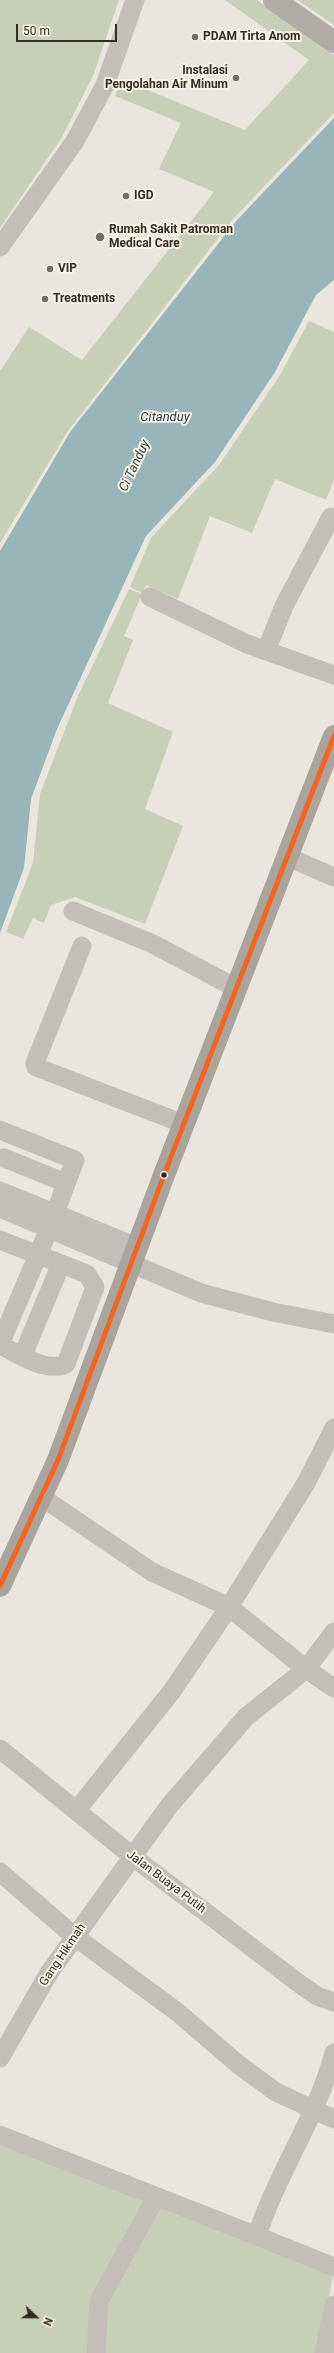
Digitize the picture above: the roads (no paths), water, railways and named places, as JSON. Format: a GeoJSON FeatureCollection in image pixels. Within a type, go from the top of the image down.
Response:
{"type":"FeatureCollection","features":[{"type":"Feature","properties":{"kind":"highway"},"geometry":{"type":"LineString","coordinates":[[0,1586],[43,1498],[184,1124],[334,736]]}},
{"type":"Feature","properties":{"kind":"main road"},"geometry":{"type":"LineString","coordinates":[[274,0],[328,38]]}},
{"type":"Feature","properties":{"kind":"street"},"geometry":{"type":"LineString","coordinates":[[0,246],[73,144],[105,85],[135,0]]}},
{"type":"Feature","properties":{"kind":"street"},"geometry":{"type":"LineString","coordinates":[[266,651],[284,606],[331,517]]}},
{"type":"Feature","properties":{"kind":"street"},"geometry":{"type":"LineString","coordinates":[[150,597],[211,628],[266,651],[334,675]]}},
{"type":"Feature","properties":{"kind":"street"},"geometry":{"type":"LineString","coordinates":[[288,857],[334,877]]}},
{"type":"Feature","properties":{"kind":"street"},"geometry":{"type":"LineString","coordinates":[[73,910],[153,944],[236,988]]}},
{"type":"Feature","properties":{"kind":"street"},"geometry":{"type":"LineString","coordinates":[[82,946],[46,1032],[35,1064],[36,1067],[184,1124]]}},
{"type":"Feature","properties":{"kind":"street"},"geometry":{"type":"LineString","coordinates":[[0,1130],[75,1160],[52,1221],[38,1255],[0,1345],[49,1367],[59,1367],[66,1364],[95,1287],[87,1274],[61,1264],[38,1255],[0,1240]]}},
{"type":"Feature","properties":{"kind":"street"},"geometry":{"type":"LineString","coordinates":[[4,1158],[66,1183]]}},
{"type":"Feature","properties":{"kind":"street"},"geometry":{"type":"LineString","coordinates":[[0,1191],[52,1221],[134,1255],[201,1293],[273,1312],[334,1324]]}},
{"type":"Feature","properties":{"kind":"street"},"geometry":{"type":"LineString","coordinates":[[0,1208],[52,1221]]}},
{"type":"Feature","properties":{"kind":"street"},"geometry":{"type":"LineString","coordinates":[[22,1355],[61,1264]]}},
{"type":"Feature","properties":{"kind":"street"},"geometry":{"type":"LineString","coordinates":[[76,1811],[172,1691],[229,1607],[306,1483],[334,1428]]}},
{"type":"Feature","properties":{"kind":"street"},"geometry":{"type":"LineString","coordinates":[[43,1498],[152,1572],[229,1607],[306,1669],[334,1688]]}},
{"type":"Feature","properties":{"kind":"street","name":"Gang Hikmah"},"geometry":{"type":"LineString","coordinates":[[0,2058],[49,1973],[74,1936],[169,1806],[246,1717],[306,1669],[334,1632]]}},
{"type":"Feature","properties":{"kind":"street","name":"Jalan Buaya Putih"},"geometry":{"type":"LineString","coordinates":[[1,1752],[132,1856],[297,1982],[317,1996],[334,2002]]}},
{"type":"Feature","properties":{"kind":"street"},"geometry":{"type":"LineString","coordinates":[[0,1872],[74,1936],[176,2011],[239,2065],[276,2092],[334,2119]]}},
{"type":"Feature","properties":{"kind":"street"},"geometry":{"type":"LineString","coordinates":[[257,2236],[265,2209],[312,2109],[334,2053]]}},
{"type":"Feature","properties":{"kind":"street"},"geometry":{"type":"LineString","coordinates":[[0,2135],[334,2266]]}},
{"type":"Feature","properties":{"kind":"street"},"geometry":{"type":"LineString","coordinates":[[96,2353],[99,2301],[156,2197]]}},
{"type":"Feature","properties":{"kind":"street"},"geometry":{"type":"LineString","coordinates":[[324,2353],[334,2305]]}},
{"type":"Feature","properties":{"kind":"water","name":"Citanduy"},"geometry":{"type":"Polygon","coordinates":[[[334,118],[334,280],[316,295],[275,372],[215,462],[146,536],[57,729],[31,799],[24,868],[0,933],[0,551],[70,432],[237,220],[334,118]]]}},
{"type":"Feature","properties":{"kind":"place","name":"PDAM Tirta Anom"},"geometry":{"type":"Point","coordinates":[195,37]}},
{"type":"Feature","properties":{"kind":"place","name":"Instalasi Pengolahan Air Minum"},"geometry":{"type":"Point","coordinates":[236,78]}},
{"type":"Feature","properties":{"kind":"place","name":"IGD"},"geometry":{"type":"Point","coordinates":[126,196]}},
{"type":"Feature","properties":{"kind":"place","name":"Rumah Sakit Patroman Medical Care"},"geometry":{"type":"Point","coordinates":[100,237]}},
{"type":"Feature","properties":{"kind":"place","name":"VIP"},"geometry":{"type":"Point","coordinates":[50,269]}},
{"type":"Feature","properties":{"kind":"place","name":"Treatments"},"geometry":{"type":"Point","coordinates":[45,299]}},
{"type":"Feature","properties":{"kind":"water label","name":"Ci Tanduy"},"geometry":{"type":"Point","coordinates":[135,466]}}]}
